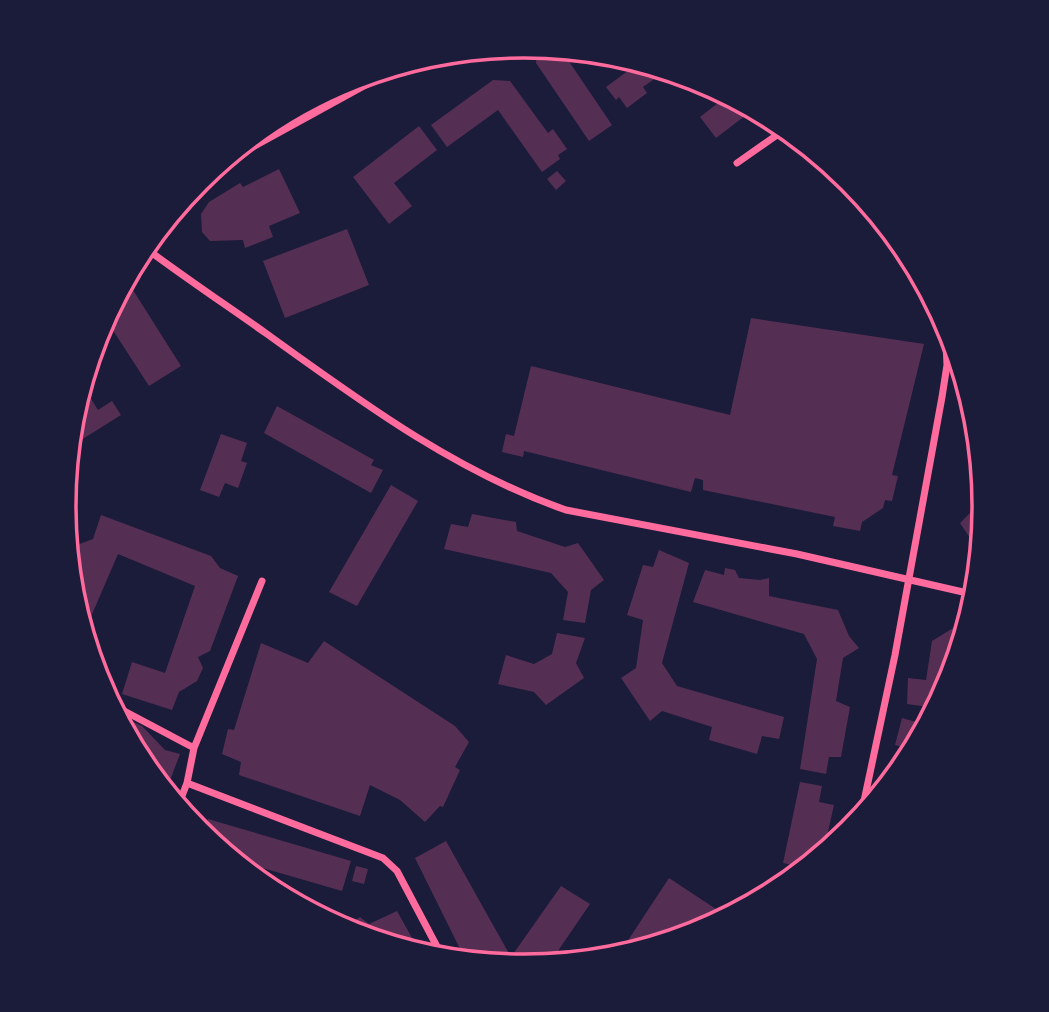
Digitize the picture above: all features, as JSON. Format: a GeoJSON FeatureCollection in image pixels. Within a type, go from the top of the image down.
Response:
{"type":"FeatureCollection","features":[{"type":"Feature","properties":{"kind":"street"},"geometry":{"type":"LineString","coordinates":[[297,120],[316,110]]}},
{"type":"Feature","properties":{"kind":"street"},"geometry":{"type":"LineString","coordinates":[[737,163],[777,135]]}},
{"type":"Feature","properties":{"kind":"street"},"geometry":{"type":"LineString","coordinates":[[154,254],[337,385],[479,474],[535,499],[566,510],[797,554],[964,592]]}},
{"type":"Feature","properties":{"kind":"street"},"geometry":{"type":"LineString","coordinates":[[864,799],[909,581],[947,355]]}},
{"type":"Feature","properties":{"kind":"street"},"geometry":{"type":"LineString","coordinates":[[182,796],[194,748],[262,581]]}},
{"type":"Feature","properties":{"kind":"street"},"geometry":{"type":"LineString","coordinates":[[126,712],[194,748]]}},
{"type":"Feature","properties":{"kind":"street"},"geometry":{"type":"LineString","coordinates":[[187,783],[383,858],[397,871],[437,946]]}},
{"type":"Feature","properties":{"kind":"building"},"geometry":{"type":"Polygon","coordinates":[[[536,58],[568,60],[612,125],[589,141],[536,63],[536,58]]]}},
{"type":"Feature","properties":{"kind":"building"},"geometry":{"type":"Polygon","coordinates":[[[629,70],[656,78],[643,87],[647,93],[627,108],[619,97],[616,100],[606,87],[629,70]]]}},
{"type":"Feature","properties":{"kind":"building"},"geometry":{"type":"Polygon","coordinates":[[[493,80],[510,81],[548,133],[553,129],[567,149],[558,155],[560,159],[542,172],[498,110],[447,147],[431,125],[493,80]]]}},
{"type":"Feature","properties":{"kind":"building"},"geometry":{"type":"Polygon","coordinates":[[[719,102],[745,116],[716,138],[700,117],[719,102]]]}},
{"type":"Feature","properties":{"kind":"building"},"geometry":{"type":"Polygon","coordinates":[[[419,126],[437,150],[394,183],[412,206],[389,224],[353,177],[419,126]]]}},
{"type":"Feature","properties":{"kind":"building"},"geometry":{"type":"Polygon","coordinates":[[[279,169],[300,213],[269,226],[273,237],[245,248],[243,240],[210,241],[202,232],[201,214],[209,202],[240,183],[243,187],[279,169]]]}},
{"type":"Feature","properties":{"kind":"building"},"geometry":{"type":"Polygon","coordinates":[[[557,171],[566,181],[556,190],[547,179],[557,171]]]}},
{"type":"Feature","properties":{"kind":"building"},"geometry":{"type":"Polygon","coordinates":[[[347,229],[369,285],[285,318],[263,261],[347,229]]]}},
{"type":"Feature","properties":{"kind":"building"},"geometry":{"type":"Polygon","coordinates":[[[132,289],[181,366],[149,386],[112,329],[132,289]]]}},
{"type":"Feature","properties":{"kind":"building"},"geometry":{"type":"Polygon","coordinates":[[[751,318],[924,344],[892,475],[898,476],[892,501],[885,500],[883,508],[862,522],[860,531],[833,526],[835,517],[703,490],[703,480],[695,478],[691,492],[524,451],[523,457],[502,452],[506,434],[514,436],[531,366],[730,415],[751,318]]]}},
{"type":"Feature","properties":{"kind":"building"},"geometry":{"type":"Polygon","coordinates":[[[90,397],[98,410],[112,401],[121,415],[81,440],[90,397]]]}},
{"type":"Feature","properties":{"kind":"building"},"geometry":{"type":"Polygon","coordinates":[[[277,406],[374,460],[371,465],[383,470],[371,493],[264,433],[277,406]]]}},
{"type":"Feature","properties":{"kind":"building"},"geometry":{"type":"Polygon","coordinates":[[[221,434],[247,443],[241,461],[247,463],[238,488],[225,483],[219,497],[200,490],[221,434]]]}},
{"type":"Feature","properties":{"kind":"building"},"geometry":{"type":"Polygon","coordinates":[[[391,485],[418,501],[357,606],[329,592],[391,485]]]}},
{"type":"Feature","properties":{"kind":"building"},"geometry":{"type":"Polygon","coordinates":[[[973,510],[971,540],[960,523],[973,510]]]}},
{"type":"Feature","properties":{"kind":"building"},"geometry":{"type":"Polygon","coordinates":[[[472,514],[516,522],[517,531],[565,547],[578,543],[604,580],[591,590],[585,623],[563,620],[568,592],[551,573],[444,549],[451,524],[468,527],[472,514]]]}},
{"type":"Feature","properties":{"kind":"building"},"geometry":{"type":"Polygon","coordinates":[[[101,515],[211,556],[220,568],[238,576],[210,651],[198,657],[203,668],[197,681],[179,692],[172,710],[122,694],[132,662],[165,673],[195,586],[118,554],[91,617],[78,545],[93,539],[101,515]]]}},
{"type":"Feature","properties":{"kind":"building"},"geometry":{"type":"Polygon","coordinates":[[[659,550],[689,563],[662,663],[677,686],[784,717],[779,739],[762,736],[757,754],[709,740],[712,727],[662,711],[650,721],[621,678],[636,668],[643,620],[627,615],[643,565],[653,567],[659,550]]]}},
{"type":"Feature","properties":{"kind":"building"},"geometry":{"type":"Polygon","coordinates":[[[725,568],[735,570],[739,578],[769,578],[769,596],[838,610],[849,636],[859,648],[843,658],[836,701],[850,707],[841,757],[829,757],[826,774],[800,769],[817,659],[804,634],[693,602],[705,570],[724,575],[725,568]]]}},
{"type":"Feature","properties":{"kind":"building"},"geometry":{"type":"Polygon","coordinates":[[[956,626],[939,678],[926,707],[907,704],[908,678],[926,680],[932,641],[956,626]]]}},
{"type":"Feature","properties":{"kind":"building"},"geometry":{"type":"Polygon","coordinates":[[[557,633],[585,638],[576,663],[584,678],[546,705],[534,692],[498,684],[506,655],[534,664],[552,654],[557,633]]]}},
{"type":"Feature","properties":{"kind":"building"},"geometry":{"type":"Polygon","coordinates":[[[324,641],[455,726],[469,742],[455,767],[460,770],[443,807],[440,806],[425,822],[400,800],[370,785],[360,816],[239,775],[241,762],[222,754],[228,729],[234,730],[261,643],[308,663],[324,641]]]}},
{"type":"Feature","properties":{"kind":"building"},"geometry":{"type":"Polygon","coordinates":[[[902,718],[917,722],[902,747],[895,745],[902,718]]]}},
{"type":"Feature","properties":{"kind":"building"},"geometry":{"type":"Polygon","coordinates":[[[131,721],[142,726],[165,750],[180,754],[170,780],[131,721]]]}},
{"type":"Feature","properties":{"kind":"building"},"geometry":{"type":"Polygon","coordinates":[[[800,782],[822,786],[819,802],[834,805],[827,836],[793,865],[783,863],[800,782]]]}},
{"type":"Feature","properties":{"kind":"building"},"geometry":{"type":"Polygon","coordinates":[[[208,819],[351,861],[342,891],[258,867],[207,822],[208,819]]]}},
{"type":"Feature","properties":{"kind":"building"},"geometry":{"type":"Polygon","coordinates":[[[446,841],[509,953],[460,949],[415,858],[446,841]]]}},
{"type":"Feature","properties":{"kind":"building"},"geometry":{"type":"Polygon","coordinates":[[[356,866],[368,869],[364,884],[352,881],[356,866]]]}},
{"type":"Feature","properties":{"kind":"building"},"geometry":{"type":"Polygon","coordinates":[[[669,878],[718,910],[669,930],[627,942],[669,878]]]}},
{"type":"Feature","properties":{"kind":"building"},"geometry":{"type":"Polygon","coordinates":[[[561,886],[590,904],[557,953],[513,954],[561,886]]]}},
{"type":"Feature","properties":{"kind":"building"},"geometry":{"type":"Polygon","coordinates":[[[397,911],[413,940],[355,921],[360,917],[369,924],[397,911]]]}}]}
